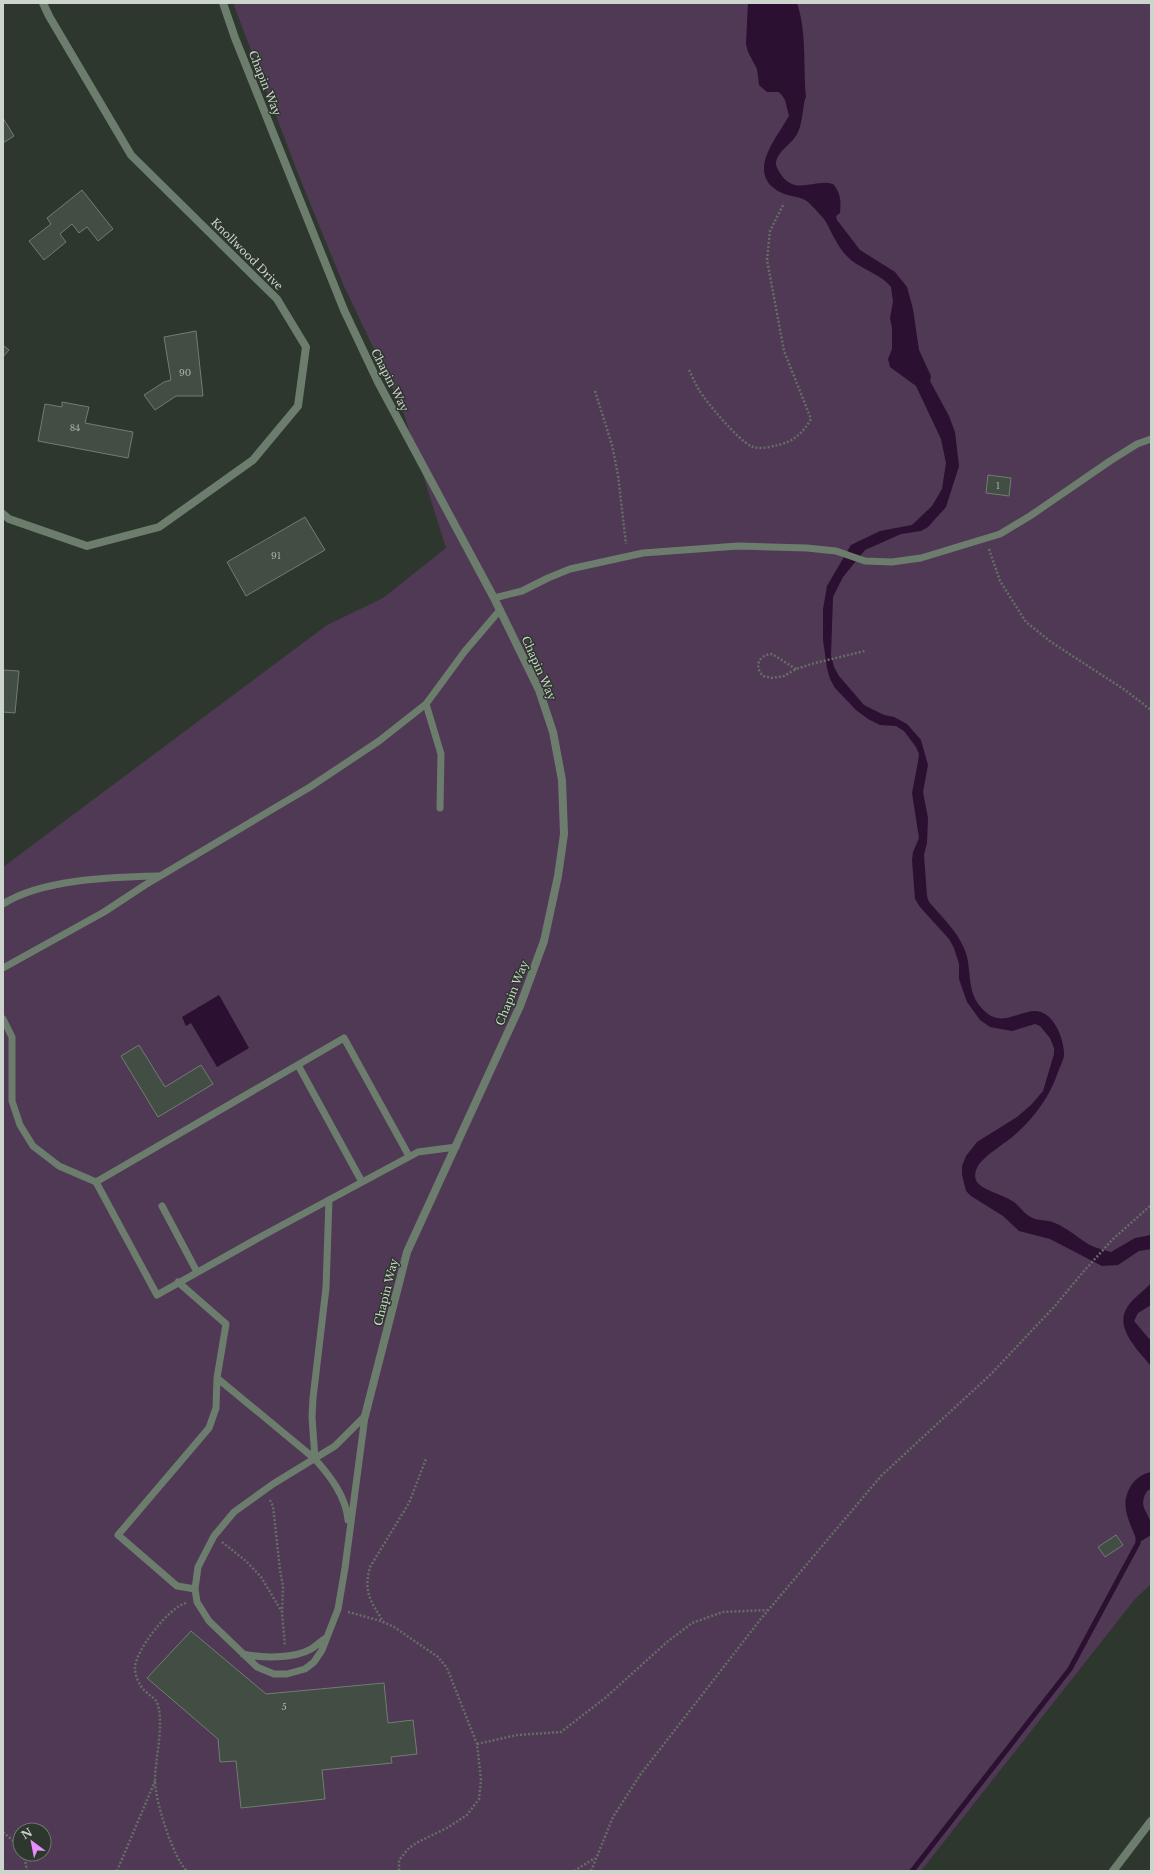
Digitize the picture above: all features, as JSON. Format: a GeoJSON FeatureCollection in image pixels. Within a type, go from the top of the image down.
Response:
{"type":"FeatureCollection","features":[{"type":"Feature","properties":{"kind":"street","name":"Knollwood Drive"},"geometry":{"type":"LineString","coordinates":[[3,514],[9,518],[87,546],[158,527],[253,460],[298,406],[306,347],[277,299],[131,155],[49,16],[43,3]]}},
{"type":"Feature","properties":{"kind":"street","name":"Chapin Way"},"geometry":{"type":"LineString","coordinates":[[223,3],[235,38],[344,310],[378,382],[494,598],[539,690],[553,732],[562,780],[564,834],[558,876],[544,941],[520,1006],[407,1252],[364,1416]]}},
{"type":"Feature","properties":{"kind":"street"},"geometry":{"type":"LineString","coordinates":[[1113,1871],[1151,1821]]}},
{"type":"Feature","properties":{"kind":"lane"},"geometry":{"type":"LineString","coordinates":[[494,598],[522,591],[570,569],[643,554],[738,546],[807,548],[836,551],[865,561],[892,562],[921,558],[1000,534],[1024,520],[1137,444],[1151,439]]}},
{"type":"Feature","properties":{"kind":"lane"},"geometry":{"type":"LineString","coordinates":[[3,968],[104,912],[161,876],[310,787],[379,741],[426,704],[465,652],[500,610]]}},
{"type":"Feature","properties":{"kind":"lane"},"geometry":{"type":"LineString","coordinates":[[426,704],[441,754],[440,808]]}},
{"type":"Feature","properties":{"kind":"lane"},"geometry":{"type":"LineString","coordinates":[[3,904],[13,898],[36,890],[101,877],[161,876]]}},
{"type":"Feature","properties":{"kind":"lane"},"geometry":{"type":"LineString","coordinates":[[3,1019],[12,1037],[12,1101],[20,1125],[33,1146],[59,1166],[96,1182],[157,1295],[178,1282],[409,1156],[418,1152],[456,1147]]}},
{"type":"Feature","properties":{"kind":"lane"},"geometry":{"type":"LineString","coordinates":[[96,1182],[344,1038],[409,1156]]}},
{"type":"Feature","properties":{"kind":"lane"},"geometry":{"type":"LineString","coordinates":[[298,1065],[362,1182]]}},
{"type":"Feature","properties":{"kind":"lane"},"geometry":{"type":"LineString","coordinates":[[315,1459],[312,1417],[313,1398],[326,1288],[329,1200]]}},
{"type":"Feature","properties":{"kind":"lane"},"geometry":{"type":"LineString","coordinates":[[162,1206],[197,1272]]}},
{"type":"Feature","properties":{"kind":"lane"},"geometry":{"type":"LineString","coordinates":[[178,1282],[226,1324],[217,1378],[216,1408],[209,1428],[148,1502],[118,1535],[177,1586],[195,1590]]}},
{"type":"Feature","properties":{"kind":"lane"},"geometry":{"type":"LineString","coordinates":[[217,1378],[315,1459],[325,1470],[339,1491],[347,1509],[349,1535]]}},
{"type":"Feature","properties":{"kind":"lane"},"geometry":{"type":"LineString","coordinates":[[364,1416],[338,1609],[322,1650],[314,1662],[305,1668],[287,1674],[274,1674],[257,1667],[209,1621],[197,1602],[195,1590],[198,1567],[214,1536],[234,1512],[266,1489],[335,1446],[364,1416]]}},
{"type":"Feature","properties":{"kind":"lane"},"geometry":{"type":"LineString","coordinates":[[241,1653],[254,1656],[285,1656],[311,1650],[327,1637]]}},
{"type":"Feature","properties":{"kind":"path"},"geometry":{"type":"LineString","coordinates":[[689,370],[699,390],[708,402],[737,436],[751,446],[756,448],[772,447],[790,442],[804,430],[811,420],[784,351],[767,260],[770,231],[784,203]]}},
{"type":"Feature","properties":{"kind":"path"},"geometry":{"type":"LineString","coordinates":[[595,391],[612,445],[618,474],[627,557]]}},
{"type":"Feature","properties":{"kind":"path"},"geometry":{"type":"LineString","coordinates":[[985,539],[1000,581],[1026,622],[1051,642],[1125,690],[1151,710]]}},
{"type":"Feature","properties":{"kind":"path"},"geometry":{"type":"LineString","coordinates":[[796,669],[772,654],[761,658],[758,664],[760,673],[767,678],[784,676],[796,669],[815,663],[865,651]]}},
{"type":"Feature","properties":{"kind":"path"},"geometry":{"type":"LineString","coordinates":[[591,1871],[595,1858],[613,1817],[629,1790],[685,1715],[768,1610],[881,1476],[1000,1364],[1054,1308],[1112,1240],[1151,1206]]}},
{"type":"Feature","properties":{"kind":"path"},"geometry":{"type":"LineString","coordinates":[[385,1623],[370,1599],[366,1587],[367,1578],[370,1567],[409,1503],[426,1459]]}},
{"type":"Feature","properties":{"kind":"path"},"geometry":{"type":"LineString","coordinates":[[266,1489],[273,1506],[283,1586],[282,1613],[285,1656]]}},
{"type":"Feature","properties":{"kind":"path"},"geometry":{"type":"LineString","coordinates":[[214,1536],[246,1561],[257,1573],[282,1613]]}},
{"type":"Feature","properties":{"kind":"path"},"geometry":{"type":"LineString","coordinates":[[117,1871],[155,1781],[160,1746],[158,1704],[154,1697],[142,1688],[135,1668],[139,1652],[162,1621],[183,1604],[197,1602]]}},
{"type":"Feature","properties":{"kind":"path"},"geometry":{"type":"LineString","coordinates":[[338,1609],[394,1627],[438,1657],[447,1668],[477,1744],[481,1780],[479,1799],[467,1815],[447,1828],[409,1848],[399,1860],[399,1871]]}},
{"type":"Feature","properties":{"kind":"path"},"geometry":{"type":"LineString","coordinates":[[477,1744],[517,1734],[561,1732],[605,1698],[667,1642],[692,1623],[723,1612],[768,1610]]}},
{"type":"Feature","properties":{"kind":"path"},"geometry":{"type":"LineString","coordinates":[[155,1781],[158,1802],[171,1841],[181,1866],[187,1871]]}},
{"type":"Feature","properties":{"kind":"path"},"geometry":{"type":"LineString","coordinates":[[3,1832],[12,1840]]}},
{"type":"Feature","properties":{"kind":"path"},"geometry":{"type":"LineString","coordinates":[[574,1871],[595,1858]]}},
{"type":"Feature","properties":{"kind":"shaded area"},"geometry":{"type":"Polygon","coordinates":[[[233,3],[1151,3],[1151,1584],[1135,1599],[921,1871],[3,1871],[3,867],[327,625],[383,598],[446,548],[402,408],[343,284],[299,176],[233,3]]]}},
{"type":"Feature","properties":{"kind":"shaded area"},"geometry":{"type":"Polygon","coordinates":[[[748,3],[797,3],[800,14],[804,49],[806,97],[800,128],[793,140],[778,157],[776,166],[786,180],[792,184],[833,184],[838,191],[840,201],[840,213],[836,216],[837,220],[860,250],[895,272],[907,287],[913,309],[919,350],[931,376],[930,381],[949,416],[955,432],[959,466],[946,507],[928,527],[921,531],[901,534],[865,550],[843,577],[833,597],[831,655],[834,667],[839,676],[864,705],[907,724],[921,740],[928,765],[923,792],[928,818],[927,843],[924,855],[927,896],[929,902],[944,918],[961,941],[967,956],[970,982],[975,999],[980,1007],[988,1014],[999,1018],[1011,1017],[1034,1011],[1041,1012],[1052,1020],[1062,1039],[1064,1052],[1063,1059],[1055,1081],[1045,1099],[1033,1116],[1019,1131],[979,1164],[976,1169],[975,1177],[977,1182],[983,1188],[1014,1202],[1032,1218],[1055,1223],[1088,1244],[1100,1249],[1111,1252],[1135,1238],[1151,1235],[1151,1249],[1139,1251],[1118,1265],[1102,1266],[1050,1239],[1019,1231],[1003,1216],[971,1196],[966,1191],[962,1175],[962,1166],[966,1156],[977,1142],[1017,1117],[1031,1105],[1043,1091],[1054,1054],[1054,1048],[1050,1038],[1040,1026],[1035,1024],[1012,1031],[990,1027],[980,1020],[967,1002],[959,979],[959,964],[954,948],[949,939],[920,907],[915,899],[912,860],[913,852],[919,838],[912,793],[919,754],[916,747],[904,731],[896,726],[880,725],[868,719],[856,710],[835,688],[830,679],[823,640],[823,609],[827,586],[851,545],[880,531],[912,525],[932,506],[942,489],[946,463],[941,439],[916,386],[890,367],[888,359],[892,349],[892,328],[890,318],[893,302],[891,287],[877,275],[851,260],[843,252],[825,220],[808,202],[782,193],[771,185],[765,177],[764,167],[766,156],[789,116],[785,100],[781,94],[778,92],[767,92],[759,85],[757,69],[748,52],[746,44],[748,3]]]}},
{"type":"Feature","properties":{"kind":"shaded area"},"geometry":{"type":"Polygon","coordinates":[[[219,995],[249,1048],[217,1067],[191,1023],[186,1026],[182,1017],[219,995]]]}},
{"type":"Feature","properties":{"kind":"shaded area"},"geometry":{"type":"Polygon","coordinates":[[[1151,1283],[1151,1305],[1138,1313],[1134,1321],[1151,1341],[1151,1366],[1134,1346],[1125,1330],[1123,1322],[1124,1314],[1128,1306],[1151,1283]]]}},
{"type":"Feature","properties":{"kind":"shaded area"},"geometry":{"type":"Polygon","coordinates":[[[1151,1472],[1151,1489],[1147,1491],[1144,1497],[1143,1506],[1150,1520],[1151,1535],[1138,1543],[1127,1514],[1126,1497],[1135,1481],[1151,1472]]]}},
{"type":"Feature","properties":{"kind":"building"},"geometry":{"type":"Polygon","coordinates":[[[3,118],[14,136],[3,143],[3,118]]]}},
{"type":"Feature","properties":{"kind":"building"},"geometry":{"type":"Polygon","coordinates":[[[82,190],[113,229],[98,241],[87,227],[79,233],[72,224],[60,234],[66,242],[44,260],[29,241],[51,224],[47,218],[82,190]]]}},
{"type":"Feature","properties":{"kind":"building"},"geometry":{"type":"Polygon","coordinates":[[[196,331],[203,396],[176,396],[155,410],[144,395],[164,382],[171,380],[164,337],[196,331]]]}},
{"type":"Feature","properties":{"kind":"building"},"geometry":{"type":"Polygon","coordinates":[[[3,345],[9,350],[3,357],[3,345]]]}},
{"type":"Feature","properties":{"kind":"building"},"geometry":{"type":"Polygon","coordinates":[[[62,402],[89,407],[85,423],[133,432],[128,458],[38,441],[45,404],[62,407],[62,402]]]}},
{"type":"Feature","properties":{"kind":"building"},"geometry":{"type":"Polygon","coordinates":[[[988,475],[1011,478],[1009,496],[986,493],[988,475]]]}},
{"type":"Feature","properties":{"kind":"building"},"geometry":{"type":"Polygon","coordinates":[[[305,517],[325,550],[246,596],[227,562],[305,517]]]}},
{"type":"Feature","properties":{"kind":"building"},"geometry":{"type":"Polygon","coordinates":[[[3,670],[19,671],[15,713],[3,712],[3,670]]]}},
{"type":"Feature","properties":{"kind":"building"},"geometry":{"type":"Polygon","coordinates":[[[139,1045],[165,1087],[201,1065],[213,1084],[158,1117],[121,1056],[139,1045]]]}},
{"type":"Feature","properties":{"kind":"building"},"geometry":{"type":"Polygon","coordinates":[[[1116,1535],[1123,1545],[1105,1557],[1098,1547],[1116,1535]]]}},
{"type":"Feature","properties":{"kind":"building"},"geometry":{"type":"Polygon","coordinates":[[[191,1631],[266,1694],[384,1683],[388,1723],[413,1720],[417,1754],[391,1757],[392,1763],[322,1770],[325,1799],[241,1808],[236,1761],[220,1762],[218,1739],[147,1678],[191,1631]]]}},
{"type":"Feature","properties":{"kind":"waterway"},"geometry":{"type":"LineString","coordinates":[[912,1871],[1070,1669],[1138,1543],[1138,1538]]}}]}
